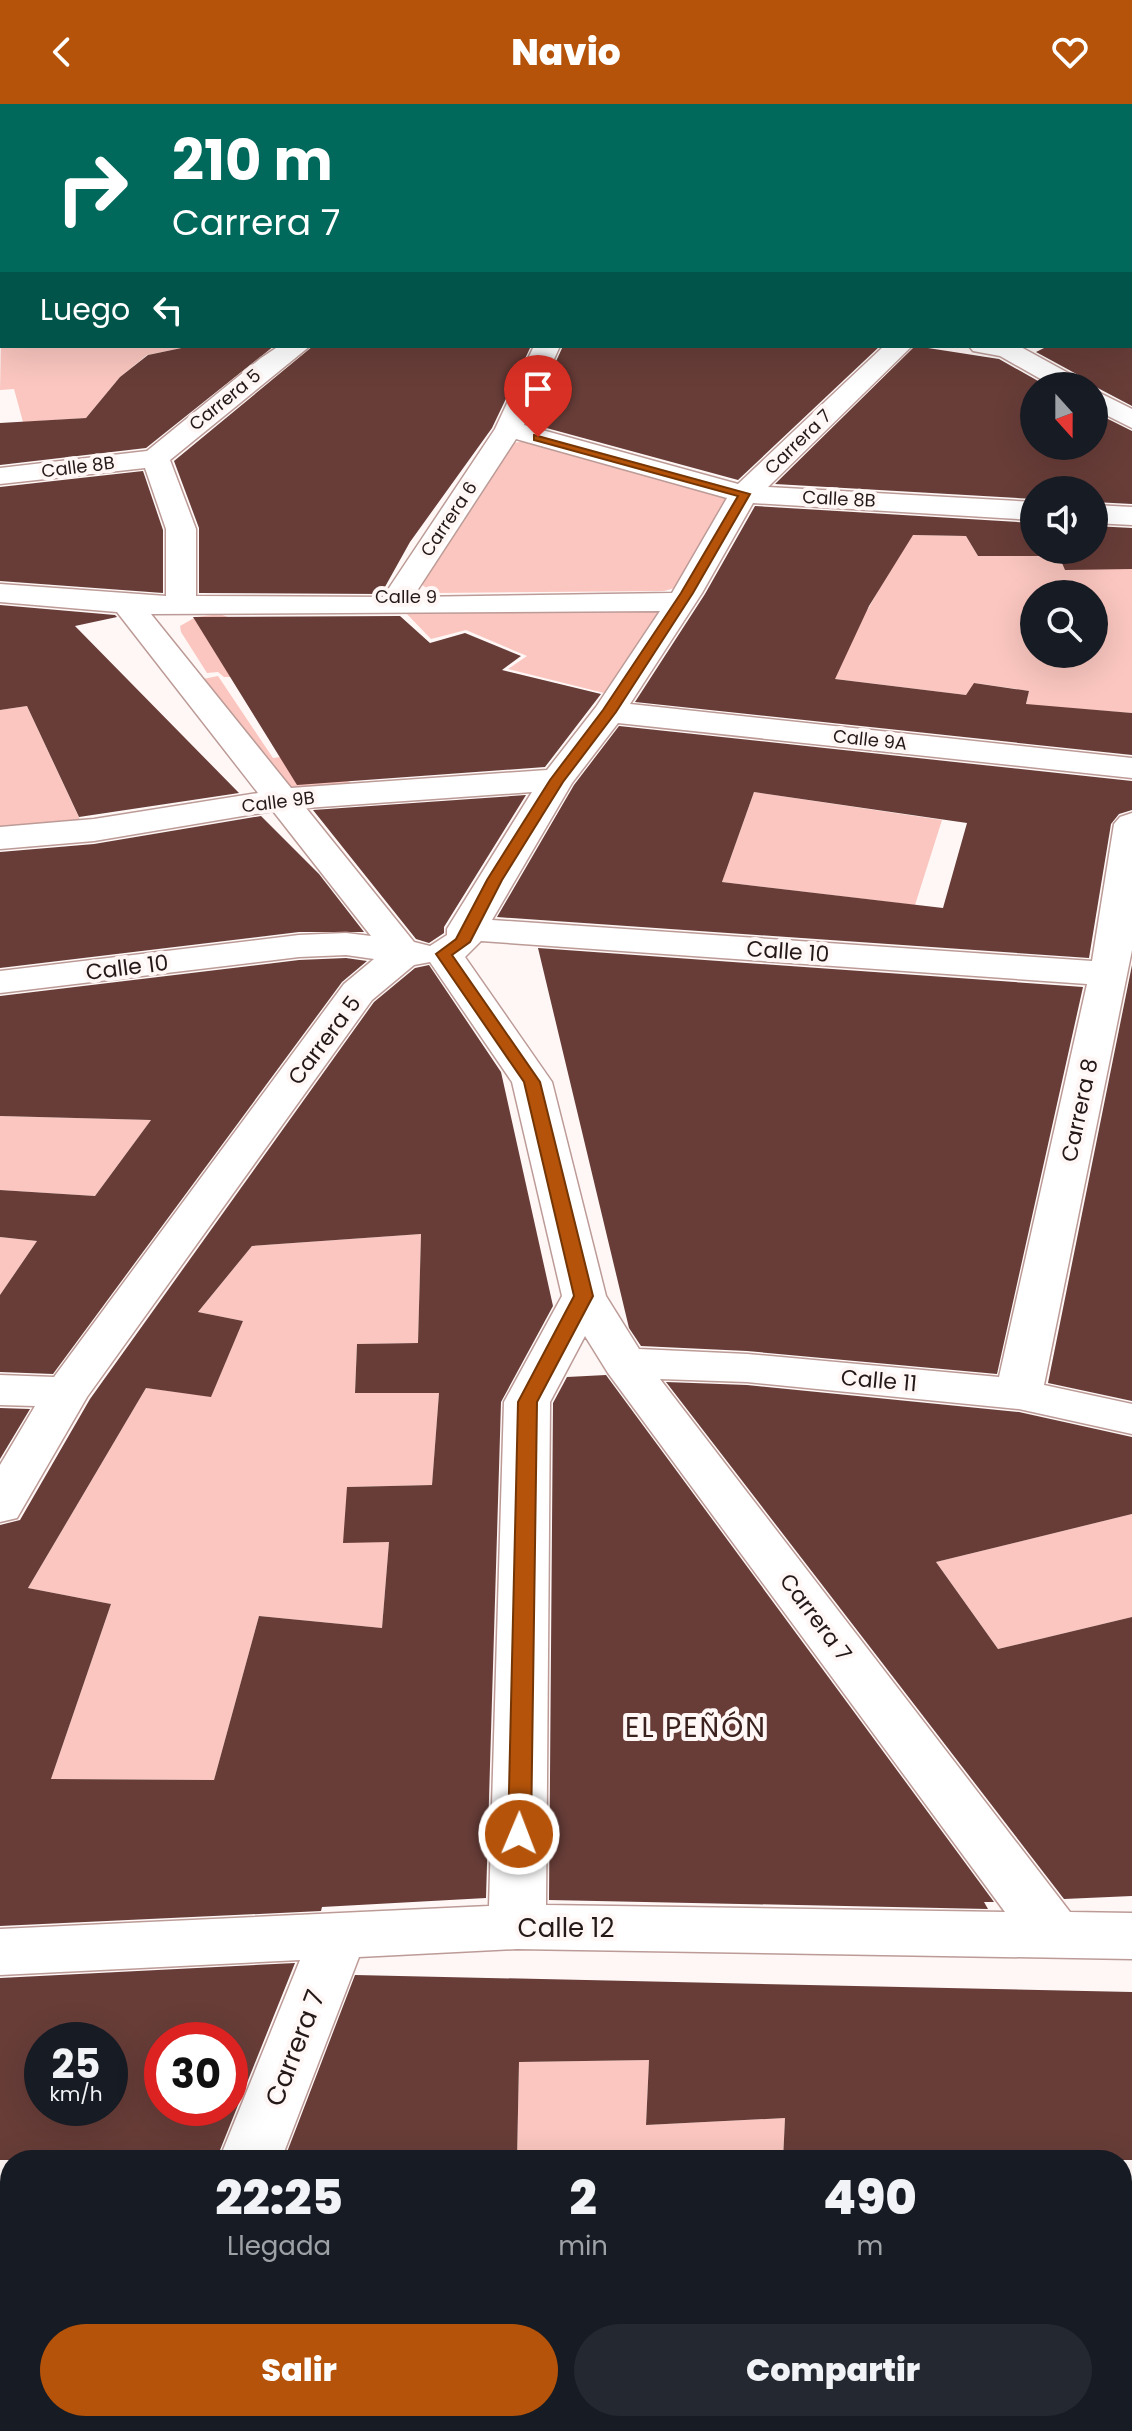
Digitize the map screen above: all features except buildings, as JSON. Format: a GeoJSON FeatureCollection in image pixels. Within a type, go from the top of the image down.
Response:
{"type":"FeatureCollection","features":[{"type":"Feature","properties":{"kind":"street","name":"Carrera 5"},"geometry":{"type":"LineString","coordinates":[[155,458],[270,363],[294,348]]}},
{"type":"Feature","properties":{"kind":"street","name":"Carrera 6"},"geometry":{"type":"LineString","coordinates":[[399,602],[509,429],[546,348]]}},
{"type":"Feature","properties":{"kind":"street","name":"Carrera 7"},"geometry":{"type":"LineString","coordinates":[[897,348],[744,494],[684,598],[609,712],[438,946],[532,1082],[584,1296],[624,1363],[1054,1934]]}},
{"type":"Feature","properties":{"kind":"street"},"geometry":{"type":"LineString","coordinates":[[1001,348],[1046,372]]}},
{"type":"Feature","properties":{"kind":"street"},"geometry":{"type":"LineString","coordinates":[[1108,406],[1132,420]]}},
{"type":"Feature","properties":{"kind":"street","name":"Calle 8B"},"geometry":{"type":"LineString","coordinates":[[509,429],[744,494],[1020,510]]}},
{"type":"Feature","properties":{"kind":"street","name":"Calle 8B"},"geometry":{"type":"LineString","coordinates":[[0,476],[155,458]]}},
{"type":"Feature","properties":{"kind":"street"},"geometry":{"type":"LineString","coordinates":[[155,458],[181,529],[181,597]]}},
{"type":"Feature","properties":{"kind":"street"},"geometry":{"type":"LineString","coordinates":[[1108,515],[1132,516]]}},
{"type":"Feature","properties":{"kind":"street","name":"Calle 9"},"geometry":{"type":"LineString","coordinates":[[0,593],[145,605],[684,598]]}},
{"type":"Feature","properties":{"kind":"street","name":"Calle 9"},"geometry":{"type":"LineString","coordinates":[[125,602],[145,597],[181,597],[399,602]]}},
{"type":"Feature","properties":{"kind":"street"},"geometry":{"type":"LineString","coordinates":[[125,602],[284,799],[438,946]]}},
{"type":"Feature","properties":{"kind":"street","name":"Calle 9A"},"geometry":{"type":"LineString","coordinates":[[609,712],[1132,768]]}},
{"type":"Feature","properties":{"kind":"street","name":"Calle 9B"},"geometry":{"type":"LineString","coordinates":[[0,838],[94,830],[284,799],[557,780]]}},
{"type":"Feature","properties":{"kind":"street","name":"Carrera 8"},"geometry":{"type":"LineString","coordinates":[[1019,1394],[1119,953],[1132,824]]}},
{"type":"Feature","properties":{"kind":"street","name":"Calle 10"},"geometry":{"type":"LineString","coordinates":[[0,982],[299,946],[346,944],[1119,953]]}},
{"type":"Feature","properties":{"kind":"street","name":"Carrera 5"},"geometry":{"type":"LineString","coordinates":[[0,1506],[67,1392],[358,992],[438,946]]}},
{"type":"Feature","properties":{"kind":"street"},"geometry":{"type":"LineString","coordinates":[[517,1927],[527,1402],[584,1296]]}},
{"type":"Feature","properties":{"kind":"street","name":"Calle 11"},"geometry":{"type":"LineString","coordinates":[[624,1363],[747,1368],[1019,1394],[1132,1419]]}},
{"type":"Feature","properties":{"kind":"street"},"geometry":{"type":"LineString","coordinates":[[0,1390],[67,1392]]}},
{"type":"Feature","properties":{"kind":"street","name":"Calle 12"},"geometry":{"type":"LineString","coordinates":[[0,1952],[517,1927],[1132,1936]]}},
{"type":"Feature","properties":{"kind":"street","name":"Carrera 7"},"geometry":{"type":"LineString","coordinates":[[254,2150],[339,1935]]}},
{"type":"Feature","properties":{"kind":"shaded area"},"geometry":{"type":"Polygon","coordinates":[[[1,348],[181,348],[147,355],[120,377],[86,418],[23,422],[14,389],[0,390],[1,348]]]}},
{"type":"Feature","properties":{"kind":"shaded area"},"geometry":{"type":"Polygon","coordinates":[[[533,440],[726,493],[728,500],[686,585],[664,591],[435,593],[422,585],[506,444],[533,440]]]}},
{"type":"Feature","properties":{"kind":"shaded area"},"geometry":{"type":"Polygon","coordinates":[[[910,535],[966,536],[978,556],[1020,556],[1020,564],[1108,563],[1132,566],[1132,713],[1026,705],[1029,691],[975,683],[966,695],[730,666],[868,609],[910,535]]]}},
{"type":"Feature","properties":{"kind":"shaded area"},"geometry":{"type":"Polygon","coordinates":[[[665,606],[616,696],[508,669],[527,656],[466,630],[431,639],[403,610],[665,606]]]}},
{"type":"Feature","properties":{"kind":"shaded area"},"geometry":{"type":"Polygon","coordinates":[[[220,614],[233,619],[231,677],[224,677],[218,672],[207,673],[181,632],[180,626],[196,617],[220,614]]]}},
{"type":"Feature","properties":{"kind":"shaded area"},"geometry":{"type":"Polygon","coordinates":[[[218,676],[273,758],[294,755],[356,785],[290,797],[203,679],[218,676]]]}},
{"type":"Feature","properties":{"kind":"shaded area"},"geometry":{"type":"Polygon","coordinates":[[[27,706],[82,824],[0,830],[0,710],[27,706]]]}},
{"type":"Feature","properties":{"kind":"shaded area"},"geometry":{"type":"Polygon","coordinates":[[[754,792],[942,820],[915,905],[722,882],[754,792]]]}},
{"type":"Feature","properties":{"kind":"shaded area"},"geometry":{"type":"Polygon","coordinates":[[[0,1116],[151,1120],[95,1196],[0,1190],[0,1116]]]}},
{"type":"Feature","properties":{"kind":"shaded area"},"geometry":{"type":"Polygon","coordinates":[[[421,1234],[418,1343],[357,1344],[355,1393],[439,1393],[432,1485],[347,1487],[389,1542],[382,1628],[259,1616],[214,1780],[51,1779],[111,1604],[28,1588],[146,1388],[211,1396],[243,1321],[198,1312],[252,1246],[421,1234]]]}},
{"type":"Feature","properties":{"kind":"shaded area"},"geometry":{"type":"Polygon","coordinates":[[[0,1237],[37,1241],[0,1295],[0,1237]]]}},
{"type":"Feature","properties":{"kind":"shaded area"},"geometry":{"type":"Polygon","coordinates":[[[1132,1514],[1132,1617],[998,1649],[936,1562],[1132,1514]]]}},
{"type":"Feature","properties":{"kind":"shaded area"},"geometry":{"type":"Polygon","coordinates":[[[649,2060],[646,2125],[785,2118],[783,2150],[517,2150],[519,2062],[649,2060]]]}},
{"type":"Feature","properties":{"kind":"district","name":"EL PEÑÓN"},"geometry":{"type":"Point","coordinates":[696,1727]}},
{"type":"Feature","properties":{"kind":"route"},"geometry":{"type":"LineString","coordinates":[[519,1834],[527,1402],[584,1296],[532,1082],[444,954],[462,942],[466,929],[557,780],[609,712],[687,593],[744,494],[538,437]]}}]}
